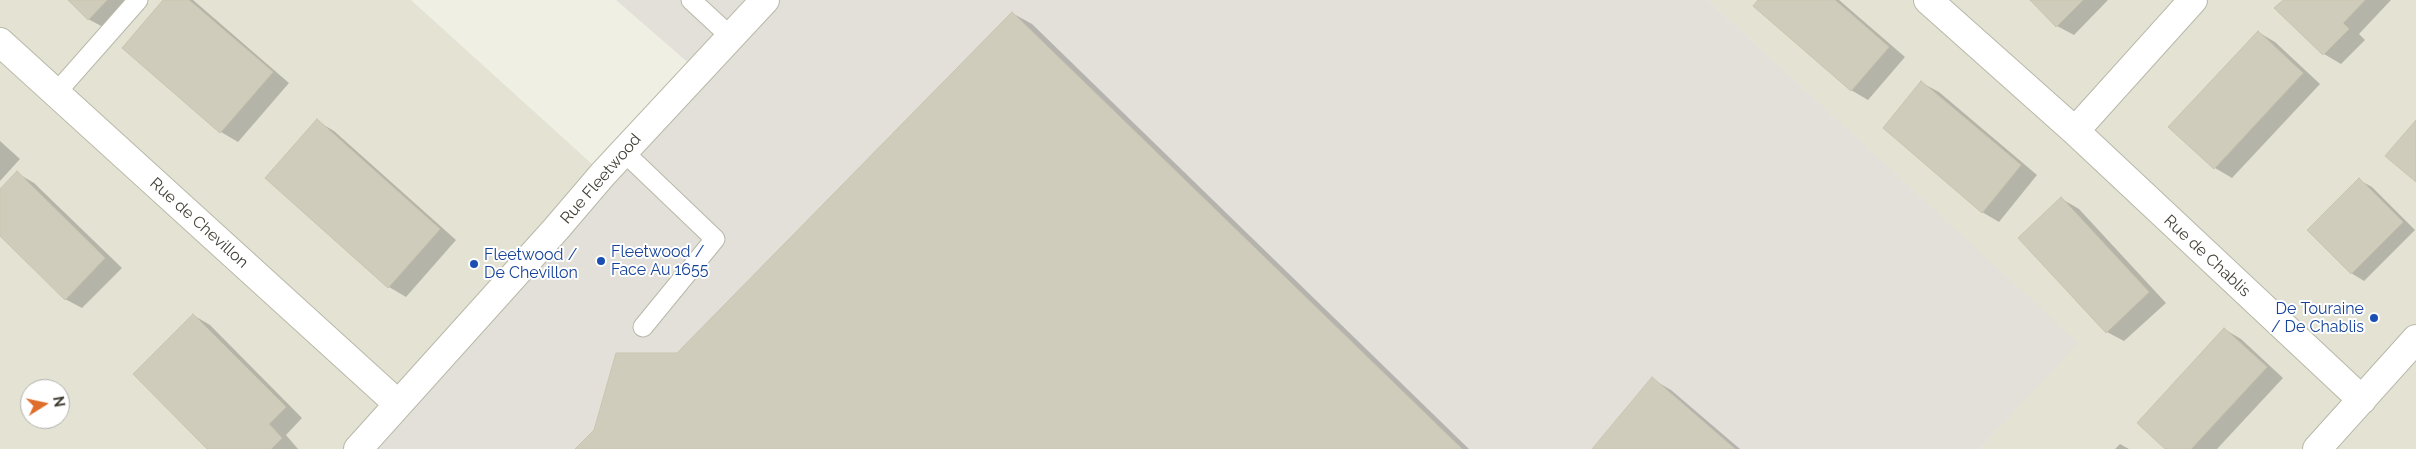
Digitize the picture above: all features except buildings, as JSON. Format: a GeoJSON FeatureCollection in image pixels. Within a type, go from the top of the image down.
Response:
{"type":"FeatureCollection","features":[{"type":"Feature","properties":{"kind":"street","name":"Rue Fleetwood"},"geometry":{"type":"LineString","coordinates":[[358,449],[624,152],[765,0]]}},
{"type":"Feature","properties":{"kind":"street","name":"Rue de Chablis"},"geometry":{"type":"LineString","coordinates":[[1928,0],[2075,132],[2362,400]]}},
{"type":"Feature","properties":{"kind":"street"},"geometry":{"type":"LineString","coordinates":[[2075,132],[2193,0]]}},
{"type":"Feature","properties":{"kind":"street","name":"Rue de Chevillon"},"geometry":{"type":"LineString","coordinates":[[0,42],[398,404]]}},
{"type":"Feature","properties":{"kind":"street"},"geometry":{"type":"LineString","coordinates":[[2317,449],[2416,339]]}},
{"type":"Feature","properties":{"kind":"lane"},"geometry":{"type":"LineString","coordinates":[[56,93],[138,0]]}},
{"type":"Feature","properties":{"kind":"lane"},"geometry":{"type":"LineString","coordinates":[[691,0],[731,37]]}},
{"type":"Feature","properties":{"kind":"lane"},"geometry":{"type":"LineString","coordinates":[[624,152],[715,239],[643,327]]}},
{"type":"Feature","properties":{"kind":"shaded area"},"geometry":{"type":"Polygon","coordinates":[[[0,0],[411,0],[603,174],[358,449],[0,449],[0,0]]]}},
{"type":"Feature","properties":{"kind":"shaded area"},"geometry":{"type":"Polygon","coordinates":[[[616,0],[1708,0],[2078,343],[1979,449],[358,449],[692,66],[616,0]]]}},
{"type":"Feature","properties":{"kind":"shaded area"},"geometry":{"type":"Polygon","coordinates":[[[1708,0],[2416,0],[2416,449],[1979,449],[2077,343],[1708,0]]]}},
{"type":"Feature","properties":{"kind":"place","name":"Fleetwood / Face Au 1655"},"geometry":{"type":"Point","coordinates":[601,261]}},
{"type":"Feature","properties":{"kind":"place","name":"Fleetwood / De Chevillon"},"geometry":{"type":"Point","coordinates":[474,264]}},
{"type":"Feature","properties":{"kind":"place","name":"De Touraine / De Chablis"},"geometry":{"type":"Point","coordinates":[2374,318]}}]}
